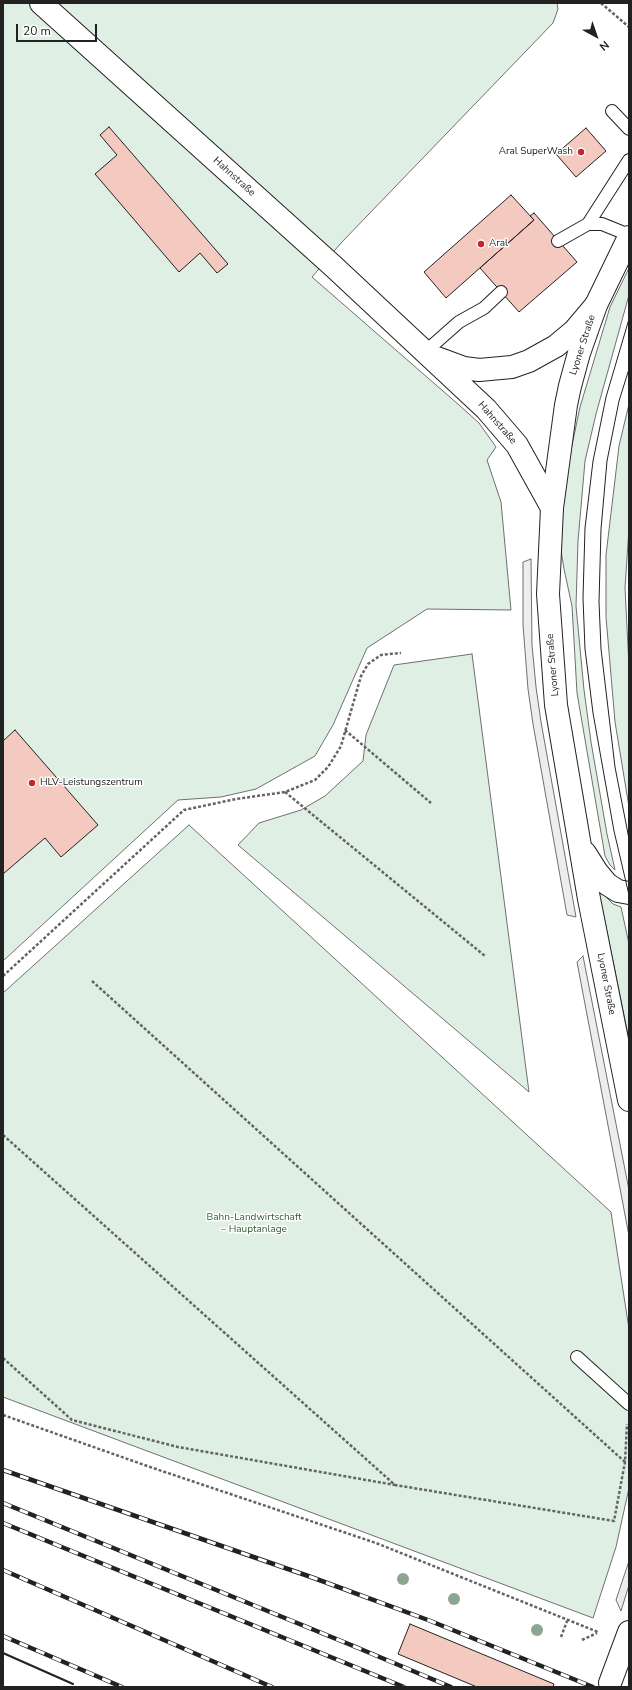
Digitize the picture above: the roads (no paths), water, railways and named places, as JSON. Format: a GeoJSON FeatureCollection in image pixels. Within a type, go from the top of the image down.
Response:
{"type":"FeatureCollection","features":[{"type":"Feature","properties":{"kind":"main road","name":"Hahnstraße"},"geometry":{"type":"LineString","coordinates":[[41,3],[333,266],[486,409],[517,445],[552,508]]}},
{"type":"Feature","properties":{"kind":"main road","name":"Lyoner Straße"},"geometry":{"type":"LineString","coordinates":[[629,236],[596,306],[579,353],[566,405],[552,508],[548,594],[556,705],[572,805],[581,845],[589,899],[629,1100]]}},
{"type":"Feature","properties":{"kind":"main road","name":"Hahnstraße"},"geometry":{"type":"LineString","coordinates":[[425,352],[450,364],[464,368],[479,370],[512,367],[529,362],[556,346],[574,331],[596,306]]}},
{"type":"Feature","properties":{"kind":"main road"},"geometry":{"type":"LineString","coordinates":[[581,845],[597,872],[608,884],[618,891],[629,893]]}},
{"type":"Feature","properties":{"kind":"main road"},"geometry":{"type":"LineString","coordinates":[[610,1683],[629,1632]]}},
{"type":"Feature","properties":{"kind":"lane"},"geometry":{"type":"LineString","coordinates":[[612,111],[629,129]]}},
{"type":"Feature","properties":{"kind":"lane"},"geometry":{"type":"LineString","coordinates":[[588,224],[629,160]]}},
{"type":"Feature","properties":{"kind":"lane"},"geometry":{"type":"LineString","coordinates":[[558,240],[588,224],[602,224],[629,236]]}},
{"type":"Feature","properties":{"kind":"lane"},"geometry":{"type":"LineString","coordinates":[[425,352],[459,322],[484,308],[502,292]]}},
{"type":"Feature","properties":{"kind":"lane"},"geometry":{"type":"LineString","coordinates":[[577,1357],[629,1404]]}},
{"type":"Feature","properties":{"kind":"tram line"},"geometry":{"type":"LineString","coordinates":[[629,319],[606,397],[593,461],[585,528],[583,598],[585,649],[593,713],[614,831],[629,895]]}},
{"type":"Feature","properties":{"kind":"tram line"},"geometry":{"type":"LineString","coordinates":[[629,369],[619,401],[607,461],[601,529],[599,602],[601,649],[615,767],[629,839]]}},
{"type":"Feature","properties":{"kind":"railway"},"geometry":{"type":"LineString","coordinates":[[3,1470],[311,1577],[428,1620],[593,1687]]}},
{"type":"Feature","properties":{"kind":"railway"},"geometry":{"type":"LineString","coordinates":[[3,1503],[451,1687]]}},
{"type":"Feature","properties":{"kind":"railway"},"geometry":{"type":"LineString","coordinates":[[3,1523],[404,1687]]}},
{"type":"Feature","properties":{"kind":"railway"},"geometry":{"type":"LineString","coordinates":[[3,1570],[272,1687]]}},
{"type":"Feature","properties":{"kind":"railway"},"geometry":{"type":"LineString","coordinates":[[3,1636],[122,1687]]}},
{"type":"Feature","properties":{"kind":"place","name":"Aral SuperWash"},"geometry":{"type":"Point","coordinates":[581,152]}},
{"type":"Feature","properties":{"kind":"place","name":"Aral"},"geometry":{"type":"Point","coordinates":[481,244]}},
{"type":"Feature","properties":{"kind":"place","name":"HLV-Leistungszentrum"},"geometry":{"type":"Point","coordinates":[32,783]}},
{"type":"Feature","properties":{"kind":"park label","name":"Bahn-Landwirtschaft – Hauptanlage"},"geometry":{"type":"Point","coordinates":[254,1224]}}]}
